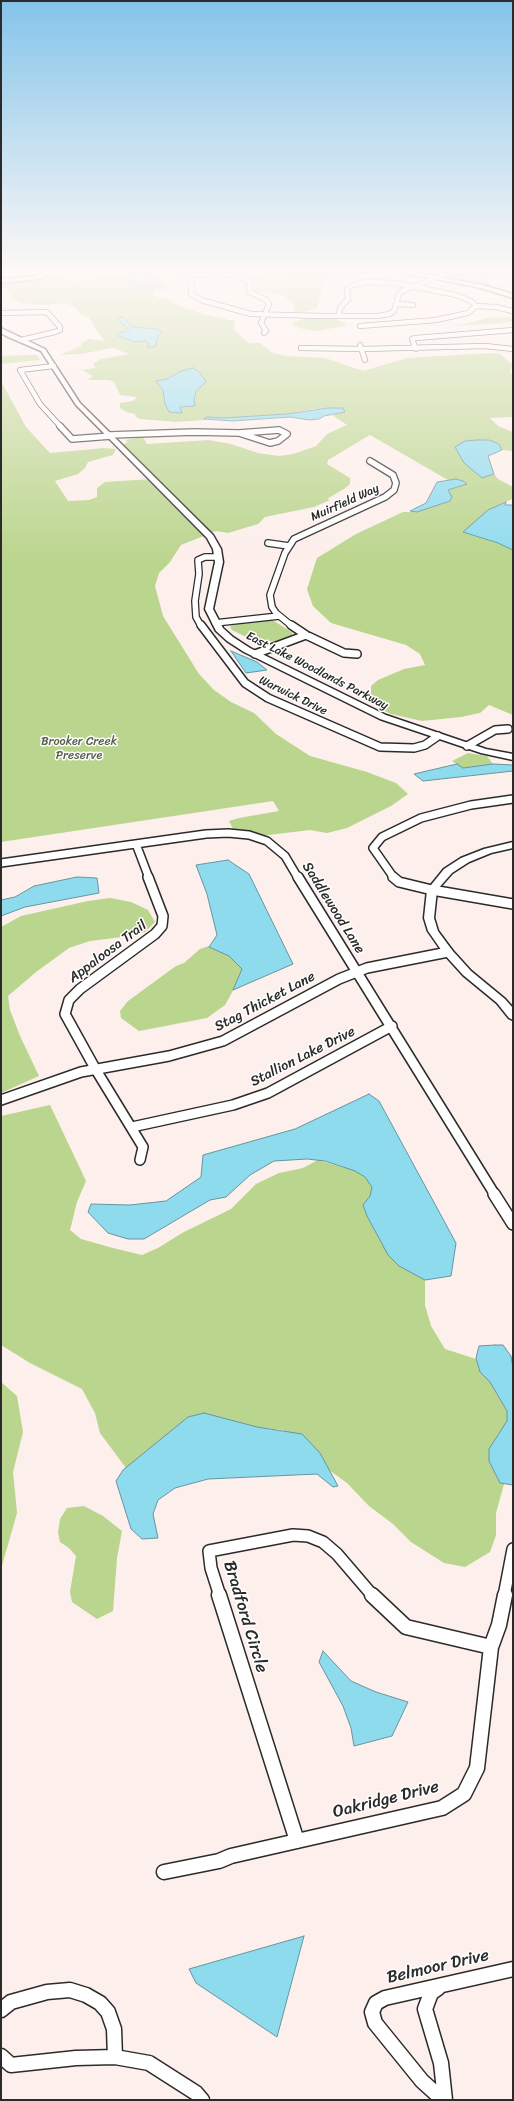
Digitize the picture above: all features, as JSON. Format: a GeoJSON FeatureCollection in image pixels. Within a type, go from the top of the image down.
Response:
{"type":"FeatureCollection","features":[{"type":"Feature","properties":{"kind":"street"},"geometry":{"type":"LineString","coordinates":[[45,367],[20,370],[40,404],[72,439],[79,440],[131,434],[200,432],[239,433],[279,430],[287,434],[278,441],[270,443],[239,433]]}},
{"type":"Feature","properties":{"kind":"street","name":"East Lake Woodlands Parkway"},"geometry":{"type":"LineString","coordinates":[[55,367],[78,404],[208,533],[215,545],[218,557],[218,572],[209,607],[215,623],[234,642],[379,716],[467,746],[513,757]]}},
{"type":"Feature","properties":{"kind":"street","name":"Muirfield Way"},"geometry":{"type":"LineString","coordinates":[[289,546],[307,532],[393,492],[396,486],[394,478],[387,471],[370,461]]}},
{"type":"Feature","properties":{"kind":"street"},"geometry":{"type":"LineString","coordinates":[[268,543],[289,546],[270,595],[272,607],[279,616],[306,635],[344,653],[357,654]]}},
{"type":"Feature","properties":{"kind":"street","name":"Warwick Drive"},"geometry":{"type":"LineString","coordinates":[[218,557],[205,557],[198,560],[199,574],[195,601],[196,617],[202,628],[245,683],[268,698],[380,747],[398,749],[414,748],[425,745],[438,736]]}},
{"type":"Feature","properties":{"kind":"street"},"geometry":{"type":"LineString","coordinates":[[215,623],[279,616]]}},
{"type":"Feature","properties":{"kind":"street"},"geometry":{"type":"LineString","coordinates":[[255,654],[306,635]]}},
{"type":"Feature","properties":{"kind":"street"},"geometry":{"type":"LineString","coordinates":[[467,746],[495,730],[508,729]]}},
{"type":"Feature","properties":{"kind":"street"},"geometry":{"type":"LineString","coordinates":[[513,799],[471,805],[421,818],[387,834],[375,844],[373,848],[392,876],[399,882],[432,890],[513,904]]}},
{"type":"Feature","properties":{"kind":"street","name":"Saddlewood Lane"},"geometry":{"type":"LineString","coordinates":[[1,864],[136,844],[228,833],[249,835],[268,841],[285,856],[392,1026],[512,1222]]}},
{"type":"Feature","properties":{"kind":"street","name":"Appaloosa Trail"},"geometry":{"type":"LineString","coordinates":[[136,844],[164,916],[162,926],[147,940],[80,989],[69,1000],[65,1014],[96,1070],[143,1147],[140,1160]]}},
{"type":"Feature","properties":{"kind":"street"},"geometry":{"type":"LineString","coordinates":[[513,845],[488,851],[465,860],[448,871],[432,890],[429,918],[433,931],[448,952],[467,973],[501,1002],[513,1016]]}},
{"type":"Feature","properties":{"kind":"street","name":"Stag Thicket Lane"},"geometry":{"type":"LineString","coordinates":[[1,1100],[43,1084],[81,1072],[169,1056],[223,1042],[339,979],[367,968],[448,952]]}},
{"type":"Feature","properties":{"kind":"street","name":"Stallion Lake Drive"},"geometry":{"type":"LineString","coordinates":[[132,1127],[233,1105],[268,1094],[392,1026]]}},
{"type":"Feature","properties":{"kind":"street","name":"Bradford Circle"},"geometry":{"type":"LineString","coordinates":[[297,1840],[211,1568],[209,1551],[272,1538],[293,1535],[308,1536],[323,1542],[337,1554],[382,1606],[406,1627],[491,1647]]}},
{"type":"Feature","properties":{"kind":"street","name":"Oakridge Drive"},"geometry":{"type":"LineString","coordinates":[[164,1872],[219,1861],[231,1856],[297,1840],[442,1808],[464,1794],[477,1768],[491,1647],[499,1625],[513,1549]]}},
{"type":"Feature","properties":{"kind":"street","name":"Belmoor Drive"},"geometry":{"type":"LineString","coordinates":[[444,2100],[422,2081],[375,2024],[372,2012],[376,2003],[385,1998],[439,1987],[513,1969]]}},
{"type":"Feature","properties":{"kind":"street"},"geometry":{"type":"LineString","coordinates":[[439,1987],[431,1993],[427,2000],[425,2009],[441,2063],[444,2100]]}},
{"type":"Feature","properties":{"kind":"street"},"geometry":{"type":"LineString","coordinates":[[1,2010],[11,2002],[48,1992],[70,1990],[86,1995],[100,2003],[108,2012],[114,2029],[115,2057]]}},
{"type":"Feature","properties":{"kind":"street"},"geometry":{"type":"LineString","coordinates":[[1,2056],[11,2065],[76,2058],[115,2057],[149,2063],[196,2093],[202,2100]]}},
{"type":"Feature","properties":{"kind":"green space"},"geometry":{"type":"Polygon","coordinates":[[[351,367],[363,371],[376,367],[512,367],[510,371],[513,377],[513,417],[490,418],[498,426],[513,432],[513,451],[502,450],[499,444],[489,440],[477,440],[482,478],[494,474],[498,479],[513,487],[513,499],[502,503],[463,532],[498,543],[513,550],[513,715],[489,705],[480,713],[461,717],[422,721],[391,714],[377,707],[371,695],[371,686],[378,680],[404,669],[425,665],[420,654],[406,645],[331,623],[313,606],[307,589],[317,558],[356,534],[403,512],[417,512],[450,501],[448,490],[459,487],[456,479],[448,480],[370,435],[328,460],[327,464],[350,478],[350,484],[327,499],[330,500],[314,507],[265,517],[258,524],[228,533],[216,531],[210,533],[122,445],[128,442],[125,440],[143,437],[147,444],[208,440],[231,444],[258,453],[279,456],[293,454],[316,446],[327,434],[347,425],[332,415],[336,414],[343,408],[313,409],[287,414],[177,422],[140,419],[136,417],[135,414],[126,412],[120,408],[120,403],[133,401],[137,397],[120,395],[114,382],[109,380],[87,380],[93,376],[82,370],[96,368],[351,367]],[[181,371],[167,379],[156,381],[163,390],[168,411],[179,407],[190,407],[203,377],[200,373],[181,371]]]}},
{"type":"Feature","properties":{"kind":"green space","name":"Brooker Creek Preserve"},"geometry":{"type":"Polygon","coordinates":[[[1,381],[26,427],[50,453],[104,448],[116,449],[113,455],[88,462],[85,468],[78,474],[55,481],[68,501],[89,500],[97,497],[97,488],[105,482],[152,479],[206,535],[181,545],[170,562],[159,573],[155,586],[163,616],[199,674],[214,690],[231,702],[254,713],[276,734],[310,756],[367,772],[396,783],[408,794],[391,806],[347,828],[327,833],[310,830],[260,836],[233,829],[229,821],[279,811],[273,801],[1,842],[1,381]]]}},
{"type":"Feature","properties":{"kind":"green space"},"geometry":{"type":"Polygon","coordinates":[[[248,621],[274,621],[293,633],[288,640],[276,642],[248,638],[232,630],[230,626],[248,621]]]}},
{"type":"Feature","properties":{"kind":"green space"},"geometry":{"type":"Polygon","coordinates":[[[468,753],[487,756],[493,764],[462,768],[452,761],[468,753]]]}},
{"type":"Feature","properties":{"kind":"green space"},"geometry":{"type":"Polygon","coordinates":[[[110,898],[131,902],[148,910],[155,922],[145,932],[130,936],[90,941],[69,948],[36,972],[8,996],[10,1010],[20,1036],[39,1076],[1,1093],[1,927],[21,916],[88,901],[110,898]]]}},
{"type":"Feature","properties":{"kind":"green space"},"geometry":{"type":"Polygon","coordinates":[[[209,946],[229,956],[242,969],[235,987],[225,1005],[207,1018],[139,1031],[121,1018],[120,1011],[128,1001],[176,966],[184,963],[200,949],[209,946]]]}},
{"type":"Feature","properties":{"kind":"green space"},"geometry":{"type":"Polygon","coordinates":[[[50,1105],[86,1181],[77,1202],[70,1230],[81,1239],[142,1255],[231,1209],[256,1184],[279,1173],[303,1168],[318,1160],[355,1171],[365,1177],[372,1187],[370,1196],[363,1205],[367,1216],[388,1255],[399,1266],[425,1280],[425,1305],[431,1326],[445,1349],[476,1359],[480,1372],[490,1382],[507,1411],[507,1421],[489,1449],[489,1461],[500,1483],[504,1484],[496,1513],[496,1535],[490,1552],[465,1567],[444,1563],[411,1542],[393,1524],[369,1506],[347,1483],[329,1470],[320,1453],[283,1430],[257,1427],[204,1413],[188,1417],[126,1468],[100,1433],[95,1413],[82,1389],[30,1363],[1,1345],[1,1116],[50,1105]]]}},
{"type":"Feature","properties":{"kind":"green space"},"geometry":{"type":"Polygon","coordinates":[[[1,1382],[17,1396],[23,1432],[13,1472],[17,1513],[1,1569],[1,1382]]]}},
{"type":"Feature","properties":{"kind":"green space"},"geometry":{"type":"Polygon","coordinates":[[[84,1506],[103,1516],[122,1531],[117,1558],[113,1611],[97,1619],[72,1602],[70,1592],[76,1556],[69,1548],[60,1542],[58,1532],[60,1519],[67,1508],[84,1506]]]}},
{"type":"Feature","properties":{"kind":"water"},"geometry":{"type":"Polygon","coordinates":[[[193,368],[200,373],[206,382],[196,391],[194,400],[195,406],[180,407],[182,413],[169,412],[165,404],[163,390],[156,381],[167,379],[181,371],[193,368]]]}},
{"type":"Feature","properties":{"kind":"water"},"geometry":{"type":"Polygon","coordinates":[[[328,408],[343,408],[345,412],[309,420],[290,417],[233,421],[204,419],[207,417],[223,418],[287,414],[328,408]]]}},
{"type":"Feature","properties":{"kind":"water"},"geometry":{"type":"Polygon","coordinates":[[[489,440],[499,444],[502,450],[488,456],[494,474],[482,478],[464,463],[455,447],[465,441],[489,440]]]}},
{"type":"Feature","properties":{"kind":"water"},"geometry":{"type":"Polygon","coordinates":[[[456,479],[467,484],[448,490],[452,497],[450,501],[417,512],[410,511],[426,503],[437,482],[456,479]]]}},
{"type":"Feature","properties":{"kind":"water"},"geometry":{"type":"Polygon","coordinates":[[[506,502],[505,505],[513,505],[513,550],[498,543],[463,532],[488,510],[506,502]]]}},
{"type":"Feature","properties":{"kind":"water"},"geometry":{"type":"Polygon","coordinates":[[[231,651],[257,662],[267,670],[246,673],[231,651]]]}},
{"type":"Feature","properties":{"kind":"water"},"geometry":{"type":"Polygon","coordinates":[[[457,764],[463,768],[493,764],[513,765],[513,771],[423,781],[414,774],[457,764]]]}},
{"type":"Feature","properties":{"kind":"water"},"geometry":{"type":"Polygon","coordinates":[[[228,860],[249,874],[293,964],[233,990],[242,969],[229,956],[209,947],[217,935],[207,894],[196,865],[228,860]]]}},
{"type":"Feature","properties":{"kind":"water"},"geometry":{"type":"Polygon","coordinates":[[[77,877],[97,878],[99,893],[25,907],[1,916],[1,900],[15,897],[34,886],[77,877]]]}},
{"type":"Feature","properties":{"kind":"water"},"geometry":{"type":"Polygon","coordinates":[[[369,1094],[379,1101],[456,1243],[451,1276],[425,1280],[399,1266],[388,1255],[367,1216],[363,1205],[370,1196],[372,1187],[365,1177],[355,1171],[325,1161],[307,1159],[274,1161],[250,1175],[226,1197],[210,1200],[144,1239],[128,1239],[108,1233],[88,1212],[91,1204],[130,1205],[166,1201],[201,1177],[203,1155],[295,1129],[369,1094]]]}},
{"type":"Feature","properties":{"kind":"water"},"geometry":{"type":"Polygon","coordinates":[[[503,1345],[511,1356],[513,1368],[513,1485],[500,1483],[489,1461],[489,1449],[507,1421],[507,1411],[490,1382],[480,1372],[476,1358],[479,1346],[503,1345]]]}},
{"type":"Feature","properties":{"kind":"water"},"geometry":{"type":"Polygon","coordinates":[[[204,1413],[257,1427],[302,1434],[320,1453],[338,1486],[333,1487],[317,1474],[208,1479],[175,1488],[158,1500],[153,1514],[158,1538],[142,1539],[131,1529],[116,1481],[123,1470],[188,1417],[204,1413]]]}},
{"type":"Feature","properties":{"kind":"water"},"geometry":{"type":"Polygon","coordinates":[[[323,1651],[351,1681],[376,1692],[408,1702],[392,1736],[354,1746],[351,1728],[343,1706],[319,1662],[323,1651]]]}},
{"type":"Feature","properties":{"kind":"water"},"geometry":{"type":"Polygon","coordinates":[[[304,1936],[277,2037],[196,1983],[189,1969],[304,1936]]]}}]}
